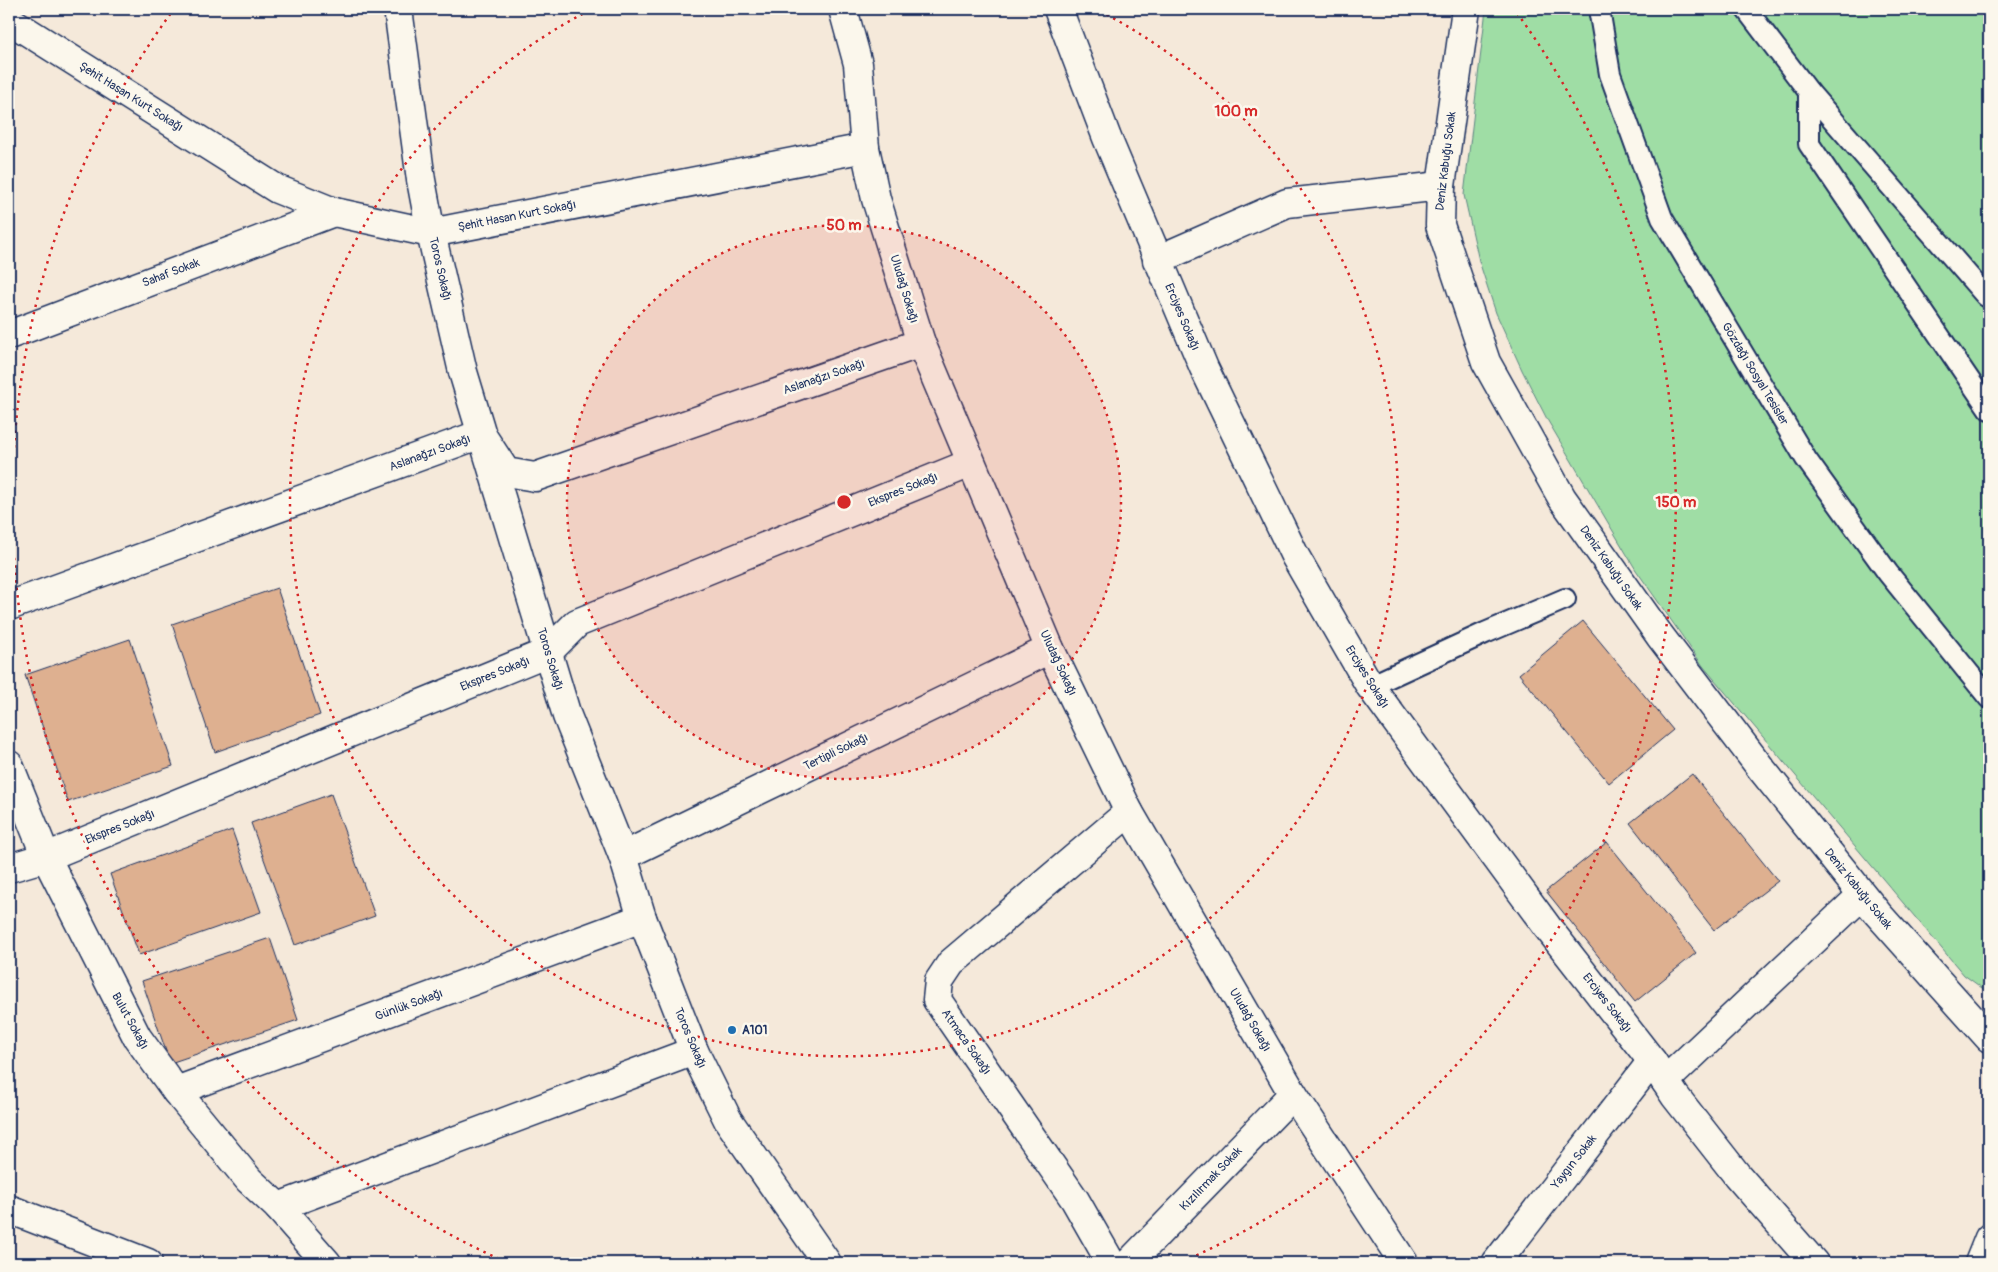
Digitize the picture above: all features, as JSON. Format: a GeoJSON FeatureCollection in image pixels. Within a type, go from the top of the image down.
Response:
{"type":"FeatureCollection","features":[{"type":"Feature","properties":{"kind":"street","name":"Toros Sokağı"},"geometry":{"type":"LineString","coordinates":[[398,9],[421,180],[431,233],[464,372],[567,716],[623,856],[642,918],[694,1051],[728,1120],[827,1263]]}},
{"type":"Feature","properties":{"kind":"street","name":"Uludağ Sokağı"},"geometry":{"type":"LineString","coordinates":[[843,9],[858,64],[865,148],[876,199],[921,343],[1050,649],[1129,812],[1293,1094],[1404,1263]]}},
{"type":"Feature","properties":{"kind":"street","name":"Erciyes Sokağı"},"geometry":{"type":"LineString","coordinates":[[1058,9],[1107,138],[1204,368],[1295,556],[1370,686],[1548,928],[1737,1175],[1814,1263]]}},
{"type":"Feature","properties":{"kind":"street","name":"Deniz Kabuğu Sokak"},"geometry":{"type":"LineString","coordinates":[[1466,9],[1441,186],[1440,225],[1486,362],[1562,498],[1660,636],[1862,894],[1989,1038]]}},
{"type":"Feature","properties":{"kind":"street","name":"Şehit Hasan Kurt Sokağı"},"geometry":{"type":"LineString","coordinates":[[9,20],[277,189],[334,212],[431,233],[865,148]]}},
{"type":"Feature","properties":{"kind":"street"},"geometry":{"type":"LineString","coordinates":[[1157,260],[1287,203],[1441,186]]}},
{"type":"Feature","properties":{"kind":"street","name":"Sahaf Sokak"},"geometry":{"type":"LineString","coordinates":[[9,335],[334,212]]}},
{"type":"Feature","properties":{"kind":"street","name":"Aslanağzı Sokağı"},"geometry":{"type":"LineString","coordinates":[[9,606],[481,434],[506,472],[535,477],[921,343]]}},
{"type":"Feature","properties":{"kind":"street","name":"Ekspres Sokağı"},"geometry":{"type":"LineString","coordinates":[[9,868],[46,857],[548,652],[576,623],[971,462]]}},
{"type":"Feature","properties":{"kind":"street","name":"Tertipli Sokağı"},"geometry":{"type":"LineString","coordinates":[[623,856],[1050,649]]}},
{"type":"Feature","properties":{"kind":"street","name":"Bulut Sokağı"},"geometry":{"type":"LineString","coordinates":[[9,765],[46,857],[137,1037],[176,1091],[250,1180],[278,1207],[327,1263]]}},
{"type":"Feature","properties":{"kind":"street","name":"Atmaca Sokağı"},"geometry":{"type":"LineString","coordinates":[[1112,1263],[1075,1200],[937,1000],[939,981],[951,963],[1129,812]]}},
{"type":"Feature","properties":{"kind":"street","name":"Yaygın Sokak"},"geometry":{"type":"LineString","coordinates":[[1496,1263],[1659,1071],[1862,894]]}},
{"type":"Feature","properties":{"kind":"street","name":"Günlük Sokağı"},"geometry":{"type":"LineString","coordinates":[[176,1091],[642,918]]}},
{"type":"Feature","properties":{"kind":"street"},"geometry":{"type":"LineString","coordinates":[[278,1207],[694,1051]]}},
{"type":"Feature","properties":{"kind":"street","name":"Kızılırmak Sokak"},"geometry":{"type":"LineString","coordinates":[[1129,1263],[1293,1094]]}},
{"type":"Feature","properties":{"kind":"street"},"geometry":{"type":"LineString","coordinates":[[9,1209],[148,1263]]}},
{"type":"Feature","properties":{"kind":"street"},"geometry":{"type":"LineString","coordinates":[[1979,1263],[1989,1238]]}},
{"type":"Feature","properties":{"kind":"lane","name":"Gözdağı Sosyal Tesisler"},"geometry":{"type":"LineString","coordinates":[[1599,9],[1610,74],[1662,218],[1806,459],[1888,573],[1989,698]]}},
{"type":"Feature","properties":{"kind":"lane"},"geometry":{"type":"LineString","coordinates":[[1746,9],[1809,92],[1988,297]]}},
{"type":"Feature","properties":{"kind":"lane"},"geometry":{"type":"LineString","coordinates":[[1809,92],[1808,144],[1989,409]]}},
{"type":"Feature","properties":{"kind":"lane"},"geometry":{"type":"LineString","coordinates":[[1370,686],[1485,633],[1565,599]]}},
{"type":"Feature","properties":{"kind":"green space"},"geometry":{"type":"Polygon","coordinates":[[[1486,9],[1989,9],[1989,993],[1964,975],[1703,666],[1636,570],[1548,421],[1496,313],[1479,261],[1464,195],[1486,9]]]}},
{"type":"Feature","properties":{"kind":"building"},"geometry":{"type":"Polygon","coordinates":[[[277,588],[320,715],[215,752],[172,624],[277,588]]]}},
{"type":"Feature","properties":{"kind":"building"},"geometry":{"type":"Polygon","coordinates":[[[1583,621],[1673,730],[1609,783],[1519,674],[1583,621]]]}},
{"type":"Feature","properties":{"kind":"building"},"geometry":{"type":"Polygon","coordinates":[[[130,639],[173,766],[68,802],[25,675],[130,639]]]}},
{"type":"Feature","properties":{"kind":"building"},"geometry":{"type":"Polygon","coordinates":[[[1692,774],[1778,881],[1714,930],[1630,823],[1692,774]]]}},
{"type":"Feature","properties":{"kind":"building"},"geometry":{"type":"Polygon","coordinates":[[[331,794],[375,916],[295,945],[251,823],[331,794]]]}},
{"type":"Feature","properties":{"kind":"building"},"geometry":{"type":"Polygon","coordinates":[[[232,830],[261,912],[139,955],[110,874],[232,830]]]}},
{"type":"Feature","properties":{"kind":"building"},"geometry":{"type":"Polygon","coordinates":[[[1607,842],[1696,953],[1635,1002],[1546,891],[1607,842]]]}},
{"type":"Feature","properties":{"kind":"building"},"geometry":{"type":"Polygon","coordinates":[[[270,938],[298,1020],[170,1063],[142,981],[270,938]]]}},
{"type":"Feature","properties":{"kind":"place","name":"A101"},"geometry":{"type":"Point","coordinates":[732,1030]}}]}
